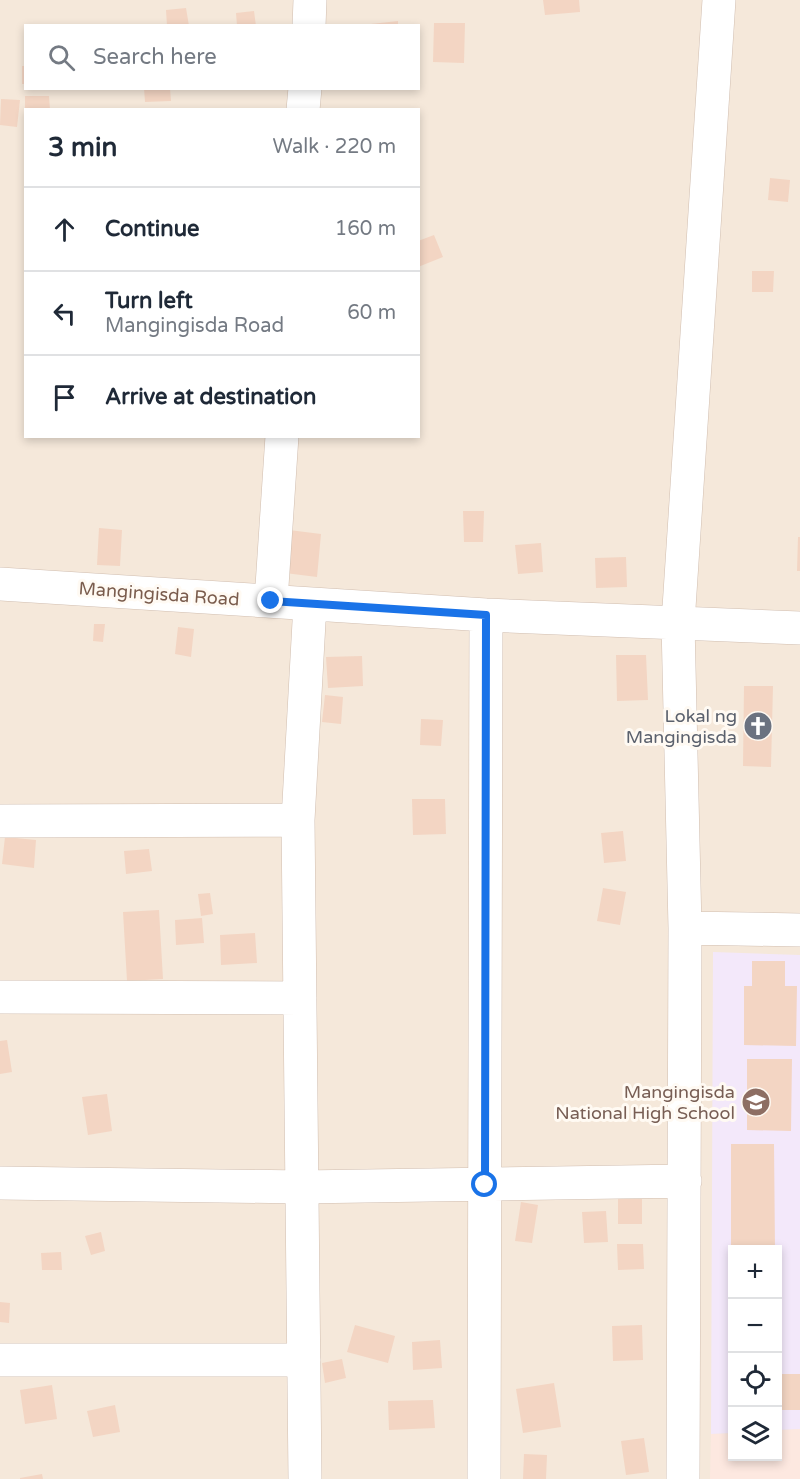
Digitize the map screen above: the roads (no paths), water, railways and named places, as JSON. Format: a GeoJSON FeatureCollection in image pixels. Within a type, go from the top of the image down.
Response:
{"type":"FeatureCollection","features":[{"type":"Feature","properties":{"kind":"street"},"geometry":{"type":"LineString","coordinates":[[309,24],[310,0]]}},
{"type":"Feature","properties":{"kind":"street"},"geometry":{"type":"LineString","coordinates":[[684,1479],[685,928],[678,623],[719,0]]}},
{"type":"Feature","properties":{"kind":"street"},"geometry":{"type":"LineString","coordinates":[[271,601],[282,438]]}},
{"type":"Feature","properties":{"kind":"street","name":"Mangingisda Road"},"geometry":{"type":"LineString","coordinates":[[0,584],[486,615],[800,628]]}},
{"type":"Feature","properties":{"kind":"street"},"geometry":{"type":"LineString","coordinates":[[305,1479],[298,820],[310,604]]}},
{"type":"Feature","properties":{"kind":"street"},"geometry":{"type":"LineString","coordinates":[[484,1479],[486,615]]}},
{"type":"Feature","properties":{"kind":"street"},"geometry":{"type":"LineString","coordinates":[[0,821],[298,820]]}},
{"type":"Feature","properties":{"kind":"street"},"geometry":{"type":"LineString","coordinates":[[685,928],[800,930]]}},
{"type":"Feature","properties":{"kind":"street"},"geometry":{"type":"LineString","coordinates":[[0,997],[300,998]]}},
{"type":"Feature","properties":{"kind":"street"},"geometry":{"type":"LineString","coordinates":[[0,1183],[302,1187],[685,1180]]}},
{"type":"Feature","properties":{"kind":"street"},"geometry":{"type":"LineString","coordinates":[[0,1360],[304,1360]]}},
{"type":"Feature","properties":{"kind":"place","name":"Lokal ng Mangingisda"},"geometry":{"type":"Point","coordinates":[758,726]}},
{"type":"Feature","properties":{"kind":"place","name":"Mangingisda National High School"},"geometry":{"type":"Point","coordinates":[756,1102]}}]}
